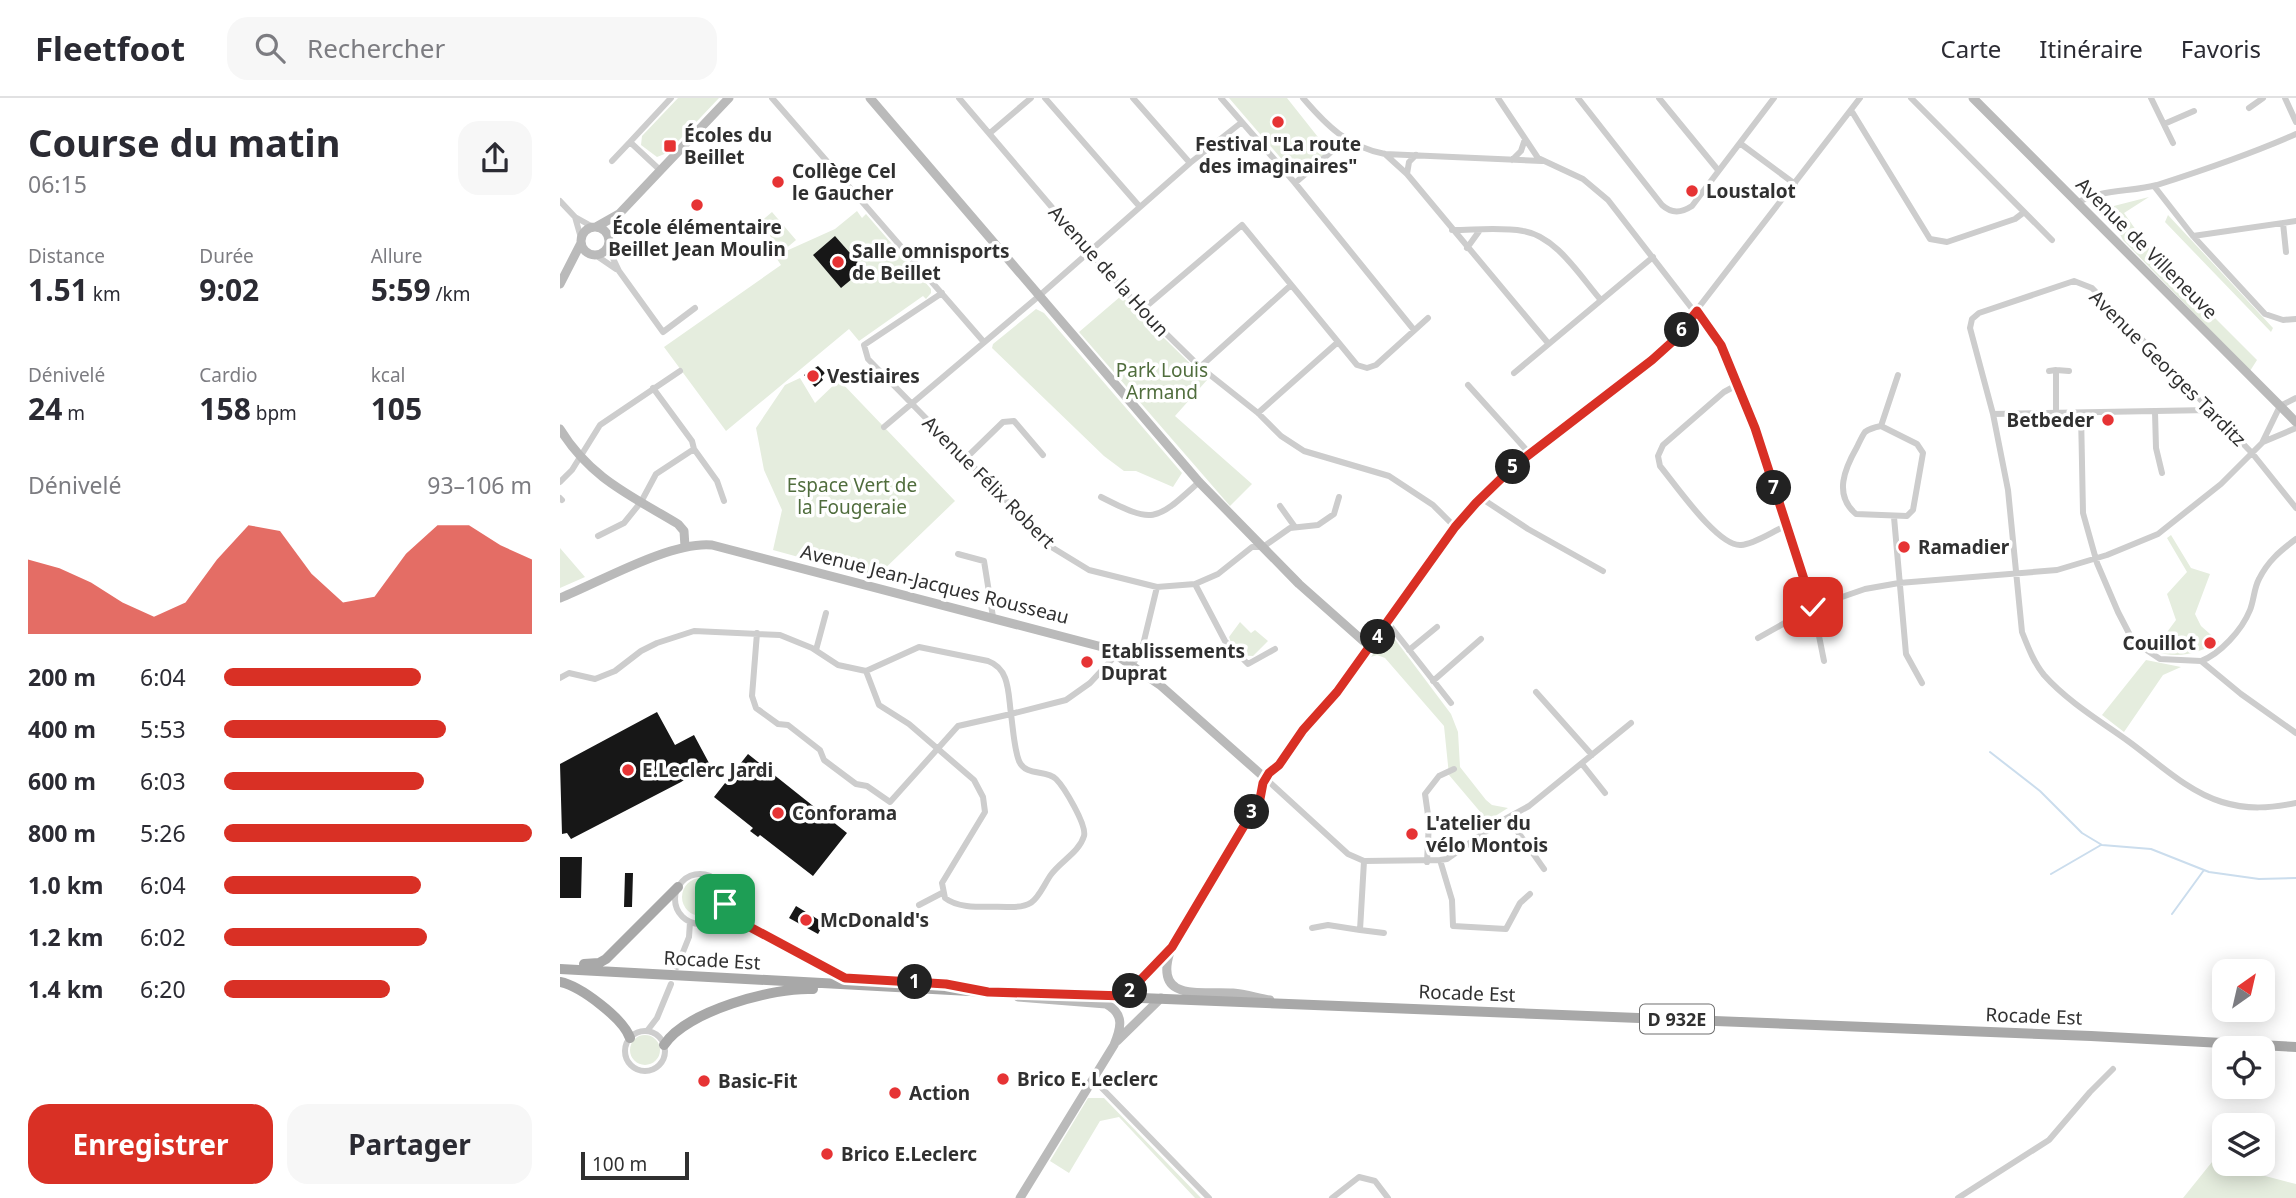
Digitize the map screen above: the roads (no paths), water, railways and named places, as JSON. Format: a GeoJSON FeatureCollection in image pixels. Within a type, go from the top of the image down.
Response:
{"type":"FeatureCollection","features":[{"type":"Feature","properties":{"kind":"main road"},"geometry":{"type":"LineString","coordinates":[[560,967],[603,961],[678,887]]}},
{"type":"Feature","properties":{"kind":"main road"},"geometry":{"type":"LineString","coordinates":[[722,912],[845,978],[946,984],[976,991]]}},
{"type":"Feature","properties":{"kind":"main road","name":"Rocade Est"},"geometry":{"type":"LineString","coordinates":[[560,967],[988,992],[2091,1036],[2296,1047]]}},
{"type":"Feature","properties":{"kind":"main road","name":"Rocade Est"},"geometry":{"type":"LineString","coordinates":[[560,979],[637,973]]}},
{"type":"Feature","properties":{"kind":"main road"},"geometry":{"type":"LineString","coordinates":[[560,979],[594,1000],[623,1024],[630,1038]]}},
{"type":"Feature","properties":{"kind":"main road"},"geometry":{"type":"LineString","coordinates":[[664,1045],[677,1029],[690,1022],[763,995],[805,989],[874,990],[895,987]]}},
{"type":"Feature","properties":{"kind":"street"},"geometry":{"type":"LineString","coordinates":[[612,161],[671,98]]}},
{"type":"Feature","properties":{"kind":"street"},"geometry":{"type":"LineString","coordinates":[[695,308],[663,332],[618,271],[608,248],[608,235],[620,214],[729,98]]}},
{"type":"Feature","properties":{"kind":"street"},"geometry":{"type":"LineString","coordinates":[[772,98],[983,341]]}},
{"type":"Feature","properties":{"kind":"street"},"geometry":{"type":"LineString","coordinates":[[870,98],[1199,482],[1262,547],[1370,647]]}},
{"type":"Feature","properties":{"kind":"street","name":"Avenue de la Houn"},"geometry":{"type":"LineString","coordinates":[[959,98],[1089,251],[1142,310],[1200,367],[1258,413],[1281,436],[1304,451],[1389,476],[1433,505],[1455,527]]}},
{"type":"Feature","properties":{"kind":"street"},"geometry":{"type":"LineString","coordinates":[[990,133],[1031,98]]}},
{"type":"Feature","properties":{"kind":"street"},"geometry":{"type":"LineString","coordinates":[[1045,98],[1140,207]]}},
{"type":"Feature","properties":{"kind":"street"},"geometry":{"type":"LineString","coordinates":[[1133,98],[1190,163]]}},
{"type":"Feature","properties":{"kind":"street"},"geometry":{"type":"LineString","coordinates":[[1221,98],[1295,183],[1414,330]]}},
{"type":"Feature","properties":{"kind":"street"},"geometry":{"type":"LineString","coordinates":[[1303,98],[1328,127],[1365,150],[1385,154],[1542,161],[1569,171],[1602,193],[1721,345],[1755,428],[1813,607],[1824,661]]}},
{"type":"Feature","properties":{"kind":"street"},"geometry":{"type":"LineString","coordinates":[[1498,98],[1542,161]]}},
{"type":"Feature","properties":{"kind":"street"},"geometry":{"type":"LineString","coordinates":[[1578,98],[1661,205],[1669,211],[1684,211],[1692,206],[1718,170],[1741,145],[1774,98]]}},
{"type":"Feature","properties":{"kind":"street"},"geometry":{"type":"LineString","coordinates":[[1659,98],[1718,170]]}},
{"type":"Feature","properties":{"kind":"street"},"geometry":{"type":"LineString","coordinates":[[1761,98],[1768,105]]}},
{"type":"Feature","properties":{"kind":"street"},"geometry":{"type":"LineString","coordinates":[[1125,996],[1172,947],[1260,799],[1265,778],[1279,765],[1303,730],[1337,692],[1455,527],[1481,498],[1530,454],[1672,342],[1860,98]]}},
{"type":"Feature","properties":{"kind":"street"},"geometry":{"type":"LineString","coordinates":[[1911,98],[2052,240]]}},
{"type":"Feature","properties":{"kind":"street","name":"Avenue de Villeneuve"},"geometry":{"type":"LineString","coordinates":[[1973,98],[2296,422]]}},
{"type":"Feature","properties":{"kind":"street"},"geometry":{"type":"LineString","coordinates":[[2151,98],[2173,143]]}},
{"type":"Feature","properties":{"kind":"street"},"geometry":{"type":"LineString","coordinates":[[2249,108],[2263,98]]}},
{"type":"Feature","properties":{"kind":"street"},"geometry":{"type":"LineString","coordinates":[[2285,98],[2296,122]]}},
{"type":"Feature","properties":{"kind":"street"},"geometry":{"type":"LineString","coordinates":[[1851,110],[1930,239],[1947,242],[2015,219],[2023,213]]}},
{"type":"Feature","properties":{"kind":"street"},"geometry":{"type":"LineString","coordinates":[[2164,124],[2194,111]]}},
{"type":"Feature","properties":{"kind":"street"},"geometry":{"type":"LineString","coordinates":[[884,427],[1241,122]]}},
{"type":"Feature","properties":{"kind":"street"},"geometry":{"type":"LineString","coordinates":[[2077,203],[2092,197],[2154,186],[2257,151],[2296,134]]}},
{"type":"Feature","properties":{"kind":"street"},"geometry":{"type":"LineString","coordinates":[[1512,160],[1521,151],[1525,139]]}},
{"type":"Feature","properties":{"kind":"street"},"geometry":{"type":"LineString","coordinates":[[1295,183],[1345,140]]}},
{"type":"Feature","properties":{"kind":"street"},"geometry":{"type":"LineString","coordinates":[[630,142],[661,172]]}},
{"type":"Feature","properties":{"kind":"street"},"geometry":{"type":"LineString","coordinates":[[1741,145],[1794,184]]}},
{"type":"Feature","properties":{"kind":"street"},"geometry":{"type":"LineString","coordinates":[[1385,154],[1407,174],[1548,343]]}},
{"type":"Feature","properties":{"kind":"street"},"geometry":{"type":"LineString","coordinates":[[1407,174],[1409,162],[1416,155]]}},
{"type":"Feature","properties":{"kind":"street"},"geometry":{"type":"LineString","coordinates":[[2154,186],[2193,236],[2265,314],[2283,320],[2296,319]]}},
{"type":"Feature","properties":{"kind":"street"},"geometry":{"type":"LineString","coordinates":[[560,201],[575,217],[608,235]]}},
{"type":"Feature","properties":{"kind":"street"},"geometry":{"type":"LineString","coordinates":[[560,284],[586,230],[620,214]]}},
{"type":"Feature","properties":{"kind":"street"},"geometry":{"type":"LineString","coordinates":[[575,217],[581,241],[593,255],[618,271]]}},
{"type":"Feature","properties":{"kind":"street"},"geometry":{"type":"LineString","coordinates":[[2193,236],[2296,221]]}},
{"type":"Feature","properties":{"kind":"street"},"geometry":{"type":"LineString","coordinates":[[2283,223],[2286,252]]}},
{"type":"Feature","properties":{"kind":"street"},"geometry":{"type":"LineString","coordinates":[[1142,310],[1242,225],[1357,365],[1367,368],[1376,365],[1428,318]]}},
{"type":"Feature","properties":{"kind":"street"},"geometry":{"type":"LineString","coordinates":[[1451,230],[1524,231],[1542,237],[1600,299]]}},
{"type":"Feature","properties":{"kind":"street"},"geometry":{"type":"LineString","coordinates":[[1467,248],[1480,230]]}},
{"type":"Feature","properties":{"kind":"street"},"geometry":{"type":"LineString","coordinates":[[569,270],[608,248]]}},
{"type":"Feature","properties":{"kind":"street"},"geometry":{"type":"LineString","coordinates":[[1514,373],[1653,257]]}},
{"type":"Feature","properties":{"kind":"street","name":"Avenue Georges Tarditz"},"geometry":{"type":"LineString","coordinates":[[2296,508],[2252,453],[2092,288],[2074,281],[1979,313],[1972,318],[1970,328],[1993,414],[2008,490],[2022,632],[2044,674],[2063,693],[2187,784],[2219,802],[2245,808],[2272,808],[2296,803]]}},
{"type":"Feature","properties":{"kind":"street"},"geometry":{"type":"LineString","coordinates":[[1200,367],[1292,285]]}},
{"type":"Feature","properties":{"kind":"street","name":"Avenue Félix Robert"},"geometry":{"type":"LineString","coordinates":[[942,293],[864,345],[868,359],[1053,548],[1089,570],[1157,587],[1195,584],[1218,574],[1252,547],[1262,547],[1290,528],[1318,525],[1334,514],[1339,497]]}},
{"type":"Feature","properties":{"kind":"street"},"geometry":{"type":"LineString","coordinates":[[1258,413],[1338,342]]}},
{"type":"Feature","properties":{"kind":"street"},"geometry":{"type":"LineString","coordinates":[[560,482],[572,470],[600,425],[680,371]]}},
{"type":"Feature","properties":{"kind":"street"},"geometry":{"type":"LineString","coordinates":[[2056,413],[2053,371],[2069,371]]}},
{"type":"Feature","properties":{"kind":"street"},"geometry":{"type":"LineString","coordinates":[[1881,426],[1898,375]]}},
{"type":"Feature","properties":{"kind":"street"},"geometry":{"type":"LineString","coordinates":[[1468,385],[1530,454]]}},
{"type":"Feature","properties":{"kind":"street"},"geometry":{"type":"LineString","coordinates":[[1737,385],[1724,392],[1662,445],[1658,456],[1660,466],[1709,526],[1728,544],[1742,545],[1786,526]]}},
{"type":"Feature","properties":{"kind":"street"},"geometry":{"type":"LineString","coordinates":[[653,388],[692,441],[694,449],[717,481],[724,501]]}},
{"type":"Feature","properties":{"kind":"street"},"geometry":{"type":"LineString","coordinates":[[1758,638],[1813,607],[1865,589],[1899,583],[2057,570],[2095,559],[2158,534],[2193,508],[2252,453],[2262,443],[2280,406],[2296,399]]}},
{"type":"Feature","properties":{"kind":"street"},"geometry":{"type":"LineString","coordinates":[[1993,414],[2210,410]]}},
{"type":"Feature","properties":{"kind":"street"},"geometry":{"type":"LineString","coordinates":[[2155,412],[2156,448],[2162,473]]}},
{"type":"Feature","properties":{"kind":"street"},"geometry":{"type":"LineString","coordinates":[[2081,413],[2082,513],[2095,559],[2133,641],[2152,656],[2160,659],[2201,661],[2208,658],[2235,634],[2249,612],[2258,581],[2273,556],[2296,539]]}},
{"type":"Feature","properties":{"kind":"street"},"geometry":{"type":"LineString","coordinates":[[965,459],[1003,422],[1014,421],[1043,456]]}},
{"type":"Feature","properties":{"kind":"street"},"geometry":{"type":"LineString","coordinates":[[2273,423],[2284,433]]}},
{"type":"Feature","properties":{"kind":"street"},"geometry":{"type":"LineString","coordinates":[[1881,426],[1917,444],[1923,453],[1913,510],[1907,516],[1894,517],[1856,514],[1850,509],[1842,480],[1865,432],[1881,426]]}},
{"type":"Feature","properties":{"kind":"street"},"geometry":{"type":"LineString","coordinates":[[2262,443],[2296,428]]}},
{"type":"Feature","properties":{"kind":"street"},"geometry":{"type":"LineString","coordinates":[[560,429],[591,470],[678,524],[684,531],[685,547]]}},
{"type":"Feature","properties":{"kind":"street"},"geometry":{"type":"LineString","coordinates":[[598,536],[624,523],[641,502],[656,474],[694,449]]}},
{"type":"Feature","properties":{"kind":"street"},"geometry":{"type":"LineString","coordinates":[[1101,497],[1139,516],[1163,513],[1199,482]]}},
{"type":"Feature","properties":{"kind":"street"},"geometry":{"type":"LineString","coordinates":[[1481,498],[1528,529],[1603,571]]}},
{"type":"Feature","properties":{"kind":"street"},"geometry":{"type":"LineString","coordinates":[[1280,506],[1295,527]]}},
{"type":"Feature","properties":{"kind":"street"},"geometry":{"type":"LineString","coordinates":[[1894,517],[1906,654],[1922,683]]}},
{"type":"Feature","properties":{"kind":"street","name":"Avenue Jean-Jacques Rousseau"},"geometry":{"type":"LineString","coordinates":[[560,598],[685,547],[698,543],[712,545],[1093,643],[1133,664],[1265,778]]}},
{"type":"Feature","properties":{"kind":"street"},"geometry":{"type":"LineString","coordinates":[[958,554],[984,561],[993,617]]}},
{"type":"Feature","properties":{"kind":"street"},"geometry":{"type":"LineString","coordinates":[[1195,584],[1225,641],[1248,664],[1275,649]]}},
{"type":"Feature","properties":{"kind":"street"},"geometry":{"type":"LineString","coordinates":[[1133,664],[1142,649],[1157,587]]}},
{"type":"Feature","properties":{"kind":"street"},"geometry":{"type":"LineString","coordinates":[[816,650],[826,613]]}},
{"type":"Feature","properties":{"kind":"street"},"geometry":{"type":"LineString","coordinates":[[1388,623],[1451,703]]}},
{"type":"Feature","properties":{"kind":"street"},"geometry":{"type":"LineString","coordinates":[[1409,650],[1437,627]]}},
{"type":"Feature","properties":{"kind":"street"},"geometry":{"type":"LineString","coordinates":[[560,678],[569,673],[595,679],[615,671],[641,651],[684,632],[780,635],[816,650],[838,665],[866,671],[919,647],[998,665],[1004,671],[1020,763],[1029,771],[1056,779],[1084,824],[1084,836],[1065,864],[1052,873],[1039,897],[1031,904],[1019,907],[957,904],[948,901],[942,893],[945,874],[985,812],[983,797],[974,780],[909,724],[879,705],[866,671]]}},
{"type":"Feature","properties":{"kind":"street"},"geometry":{"type":"LineString","coordinates":[[757,633],[751,696],[756,708],[778,724],[788,725],[820,750],[824,760],[856,784],[867,786],[890,802],[958,726],[1066,700],[1090,682],[1117,654]]}},
{"type":"Feature","properties":{"kind":"street"},"geometry":{"type":"LineString","coordinates":[[1433,681],[1482,639]]}},
{"type":"Feature","properties":{"kind":"street"},"geometry":{"type":"LineString","coordinates":[[2201,661],[2241,694],[2296,733]]}},
{"type":"Feature","properties":{"kind":"street"},"geometry":{"type":"LineString","coordinates":[[1536,692],[1592,755]]}},
{"type":"Feature","properties":{"kind":"street"},"geometry":{"type":"LineString","coordinates":[[1265,778],[1336,846],[1364,861],[1427,862],[1447,859],[1529,806],[1632,723]]}},
{"type":"Feature","properties":{"kind":"street"},"geometry":{"type":"LineString","coordinates":[[1582,764],[1605,793]]}},
{"type":"Feature","properties":{"kind":"street"},"geometry":{"type":"LineString","coordinates":[[1427,862],[1429,822],[1425,794],[1439,776],[1454,769]]}},
{"type":"Feature","properties":{"kind":"street"},"geometry":{"type":"LineString","coordinates":[[1507,818],[1544,869]]}},
{"type":"Feature","properties":{"kind":"street"},"geometry":{"type":"LineString","coordinates":[[1440,860],[1452,900],[1453,926],[1506,929],[1520,903],[1530,894]]}},
{"type":"Feature","properties":{"kind":"street"},"geometry":{"type":"LineString","coordinates":[[1360,930],[1364,861]]}},
{"type":"Feature","properties":{"kind":"street"},"geometry":{"type":"LineString","coordinates":[[694,874],[712,876],[723,888],[725,904],[722,912],[713,921],[701,924],[690,922],[677,907],[678,887],[694,874]]}},
{"type":"Feature","properties":{"kind":"street"},"geometry":{"type":"LineString","coordinates":[[919,905],[942,893]]}},
{"type":"Feature","properties":{"kind":"street"},"geometry":{"type":"LineString","coordinates":[[677,967],[689,937],[690,922]]}},
{"type":"Feature","properties":{"kind":"street"},"geometry":{"type":"LineString","coordinates":[[689,937],[701,924]]}},
{"type":"Feature","properties":{"kind":"street"},"geometry":{"type":"LineString","coordinates":[[1312,928],[1328,925],[1384,933]]}},
{"type":"Feature","properties":{"kind":"street"},"geometry":{"type":"LineString","coordinates":[[1172,947],[1165,971],[1170,982],[1178,989],[1236,993],[1288,1003]]}},
{"type":"Feature","properties":{"kind":"street"},"geometry":{"type":"LineString","coordinates":[[647,1031],[657,1018],[671,984]]}},
{"type":"Feature","properties":{"kind":"street"},"geometry":{"type":"LineString","coordinates":[[988,992],[1045,1001],[1106,1004],[1116,1010],[1121,1024],[1114,1045],[1020,1198]]}},
{"type":"Feature","properties":{"kind":"street"},"geometry":{"type":"LineString","coordinates":[[1114,1045],[1161,998]]}},
{"type":"Feature","properties":{"kind":"street"},"geometry":{"type":"LineString","coordinates":[[657,1018],[657,1035]]}},
{"type":"Feature","properties":{"kind":"street"},"geometry":{"type":"LineString","coordinates":[[647,1031],[657,1035],[664,1045],[664,1055],[659,1065],[650,1070],[640,1070],[631,1066],[625,1057],[625,1047],[630,1038],[638,1032],[647,1031]]}},
{"type":"Feature","properties":{"kind":"street"},"geometry":{"type":"LineString","coordinates":[[1958,1198],[2049,1140],[2113,1069]]}},
{"type":"Feature","properties":{"kind":"street"},"geometry":{"type":"LineString","coordinates":[[1093,1079],[1209,1198]]}},
{"type":"Feature","properties":{"kind":"street"},"geometry":{"type":"LineString","coordinates":[[1332,1198],[1359,1177],[1375,1181],[1388,1198]]}},
{"type":"Feature","properties":{"kind":"waterway"},"geometry":{"type":"LineString","coordinates":[[1990,752],[2040,791],[2082,833],[2102,845],[2151,849],[2209,872],[2259,879],[2296,878]]}},
{"type":"Feature","properties":{"kind":"waterway"},"geometry":{"type":"LineString","coordinates":[[2051,874],[2101,845]]}},
{"type":"Feature","properties":{"kind":"waterway"},"geometry":{"type":"LineString","coordinates":[[2172,914],[2204,870]]}},
{"type":"Feature","properties":{"kind":"place","name":"Festival \"La route des imaginaires\""},"geometry":{"type":"Point","coordinates":[1278,122]}},
{"type":"Feature","properties":{"kind":"place","name":"Écoles du Beillet"},"geometry":{"type":"Point","coordinates":[670,146]}},
{"type":"Feature","properties":{"kind":"place","name":"Collège Cel le Gaucher"},"geometry":{"type":"Point","coordinates":[778,182]}},
{"type":"Feature","properties":{"kind":"place","name":"Loustalot"},"geometry":{"type":"Point","coordinates":[1692,191]}},
{"type":"Feature","properties":{"kind":"place","name":"École élémentaire Beillet Jean Moulin"},"geometry":{"type":"Point","coordinates":[697,205]}},
{"type":"Feature","properties":{"kind":"place","name":"Salle omnisports de Beillet"},"geometry":{"type":"Point","coordinates":[838,262]}},
{"type":"Feature","properties":{"kind":"place","name":"Vestiaires"},"geometry":{"type":"Point","coordinates":[813,376]}},
{"type":"Feature","properties":{"kind":"place","name":"Betbeder"},"geometry":{"type":"Point","coordinates":[2108,420]}},
{"type":"Feature","properties":{"kind":"place","name":"Ramadier"},"geometry":{"type":"Point","coordinates":[1904,547]}},
{"type":"Feature","properties":{"kind":"place","name":"Couillot"},"geometry":{"type":"Point","coordinates":[2210,643]}},
{"type":"Feature","properties":{"kind":"place","name":"Etablissements Duprat"},"geometry":{"type":"Point","coordinates":[1087,662]}},
{"type":"Feature","properties":{"kind":"place","name":"E.Leclerc Jardi"},"geometry":{"type":"Point","coordinates":[628,770]}},
{"type":"Feature","properties":{"kind":"place","name":"Conforama"},"geometry":{"type":"Point","coordinates":[778,813]}},
{"type":"Feature","properties":{"kind":"place","name":"L'atelier du vélo Montois"},"geometry":{"type":"Point","coordinates":[1412,834]}},
{"type":"Feature","properties":{"kind":"place","name":"McDonald's"},"geometry":{"type":"Point","coordinates":[806,920]}},
{"type":"Feature","properties":{"kind":"place","name":"Brico E. Leclerc"},"geometry":{"type":"Point","coordinates":[1003,1079]}},
{"type":"Feature","properties":{"kind":"place","name":"Basic-Fit"},"geometry":{"type":"Point","coordinates":[704,1081]}},
{"type":"Feature","properties":{"kind":"place","name":"Action"},"geometry":{"type":"Point","coordinates":[895,1093]}},
{"type":"Feature","properties":{"kind":"place","name":"Brico E.Leclerc"},"geometry":{"type":"Point","coordinates":[827,1154]}},
{"type":"Feature","properties":{"kind":"park label","name":"Park Louis Armand"},"geometry":{"type":"Point","coordinates":[1162,381]}},
{"type":"Feature","properties":{"kind":"park label","name":"Espace Vert de la Fougeraie"},"geometry":{"type":"Point","coordinates":[852,496]}}]}
